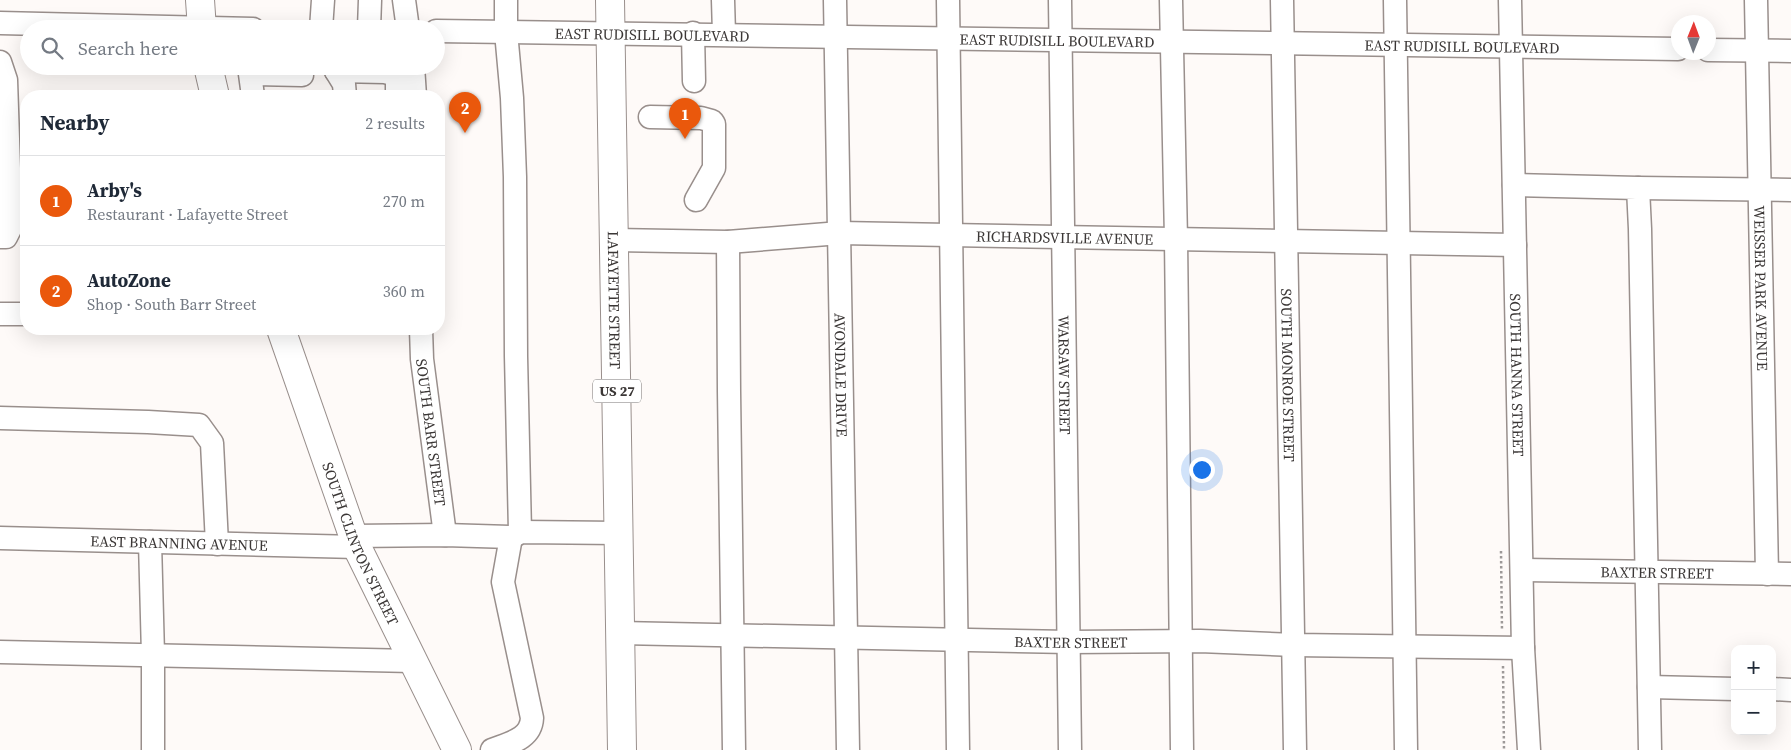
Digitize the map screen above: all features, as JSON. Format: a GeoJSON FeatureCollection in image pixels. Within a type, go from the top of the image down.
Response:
{"type":"FeatureCollection","features":[{"type":"Feature","properties":{"kind":"highway"},"geometry":{"type":"LineString","coordinates":[[200,0],[201,20]]}},
{"type":"Feature","properties":{"kind":"highway","name":"LAFAYETTE STREET"},"geometry":{"type":"LineString","coordinates":[[610,0],[622,750]]}},
{"type":"Feature","properties":{"kind":"highway"},"geometry":{"type":"LineString","coordinates":[[210,75],[214,90]]}},
{"type":"Feature","properties":{"kind":"highway","name":"SOUTH CLINTON STREET"},"geometry":{"type":"LineString","coordinates":[[283,335],[355,541],[457,750]]}},
{"type":"Feature","properties":{"kind":"street"},"geometry":{"type":"LineString","coordinates":[[322,20],[323,0]]}},
{"type":"Feature","properties":{"kind":"street"},"geometry":{"type":"LineString","coordinates":[[369,20],[370,0]]}},
{"type":"Feature","properties":{"kind":"street"},"geometry":{"type":"LineString","coordinates":[[404,0],[407,20]]}},
{"type":"Feature","properties":{"kind":"street"},"geometry":{"type":"LineString","coordinates":[[492,750],[518,740],[529,731],[532,725],[504,582],[516,535],[515,178],[512,98],[506,32],[506,0]]}},
{"type":"Feature","properties":{"kind":"street"},"geometry":{"type":"LineString","coordinates":[[723,0],[724,34]]}},
{"type":"Feature","properties":{"kind":"street","name":"AVONDALE DRIVE"},"geometry":{"type":"LineString","coordinates":[[835,0],[848,750]]}},
{"type":"Feature","properties":{"kind":"street"},"geometry":{"type":"LineString","coordinates":[[948,0],[958,750]]}},
{"type":"Feature","properties":{"kind":"street","name":"WARSAW STREET"},"geometry":{"type":"LineString","coordinates":[[1060,0],[1070,750]]}},
{"type":"Feature","properties":{"kind":"street"},"geometry":{"type":"LineString","coordinates":[[1171,0],[1182,750]]}},
{"type":"Feature","properties":{"kind":"street","name":"SOUTH MONROE STREET"},"geometry":{"type":"LineString","coordinates":[[1282,0],[1295,750]]}},
{"type":"Feature","properties":{"kind":"street"},"geometry":{"type":"LineString","coordinates":[[1395,0],[1406,750]]}},
{"type":"Feature","properties":{"kind":"street","name":"SOUTH HANNA STREET"},"geometry":{"type":"LineString","coordinates":[[1510,0],[1523,648],[1529,750]]}},
{"type":"Feature","properties":{"kind":"street","name":"WEISSER PARK AVENUE"},"geometry":{"type":"LineString","coordinates":[[1756,0],[1767,574]]}},
{"type":"Feature","properties":{"kind":"street"},"geometry":{"type":"LineString","coordinates":[[0,23],[20,23]]}},
{"type":"Feature","properties":{"kind":"street","name":"EAST RUDISILL BOULEVARD"},"geometry":{"type":"LineString","coordinates":[[445,31],[610,32],[1671,49]]}},
{"type":"Feature","properties":{"kind":"street"},"geometry":{"type":"LineString","coordinates":[[693,34],[694,81]]}},
{"type":"Feature","properties":{"kind":"street"},"geometry":{"type":"LineString","coordinates":[[1716,50],[1791,50]]}},
{"type":"Feature","properties":{"kind":"street"},"geometry":{"type":"LineString","coordinates":[[250,75],[252,90]]}},
{"type":"Feature","properties":{"kind":"street"},"geometry":{"type":"LineString","coordinates":[[339,75],[344,84],[344,90]]}},
{"type":"Feature","properties":{"kind":"street"},"geometry":{"type":"LineString","coordinates":[[394,75],[397,76],[397,90]]}},
{"type":"Feature","properties":{"kind":"street"},"geometry":{"type":"LineString","coordinates":[[414,75],[415,90]]}},
{"type":"Feature","properties":{"kind":"street"},"geometry":{"type":"LineString","coordinates":[[0,237],[6,237],[11,227],[2,78]]}},
{"type":"Feature","properties":{"kind":"street"},"geometry":{"type":"LineString","coordinates":[[650,117],[701,118],[712,121],[714,124],[714,168],[696,200]]}},
{"type":"Feature","properties":{"kind":"street"},"geometry":{"type":"LineString","coordinates":[[0,156],[2,216],[0,218]]}},
{"type":"Feature","properties":{"kind":"street"},"geometry":{"type":"LineString","coordinates":[[1514,185],[1791,190]]}},
{"type":"Feature","properties":{"kind":"street"},"geometry":{"type":"LineString","coordinates":[[1638,188],[1650,750]]}},
{"type":"Feature","properties":{"kind":"street","name":"RICHARDSVILLE AVENUE"},"geometry":{"type":"LineString","coordinates":[[615,240],[696,234],[728,242],[840,233],[1515,245]]}},
{"type":"Feature","properties":{"kind":"street"},"geometry":{"type":"LineString","coordinates":[[728,242],[734,750]]}},
{"type":"Feature","properties":{"kind":"street"},"geometry":{"type":"LineString","coordinates":[[0,314],[20,314]]}},
{"type":"Feature","properties":{"kind":"street","name":"SOUTH BARR STREET"},"geometry":{"type":"LineString","coordinates":[[421,335],[422,358],[445,535]]}},
{"type":"Feature","properties":{"kind":"street"},"geometry":{"type":"LineString","coordinates":[[0,418],[199,425],[212,443],[217,544]]}},
{"type":"Feature","properties":{"kind":"street","name":"EAST BRANNING AVENUE"},"geometry":{"type":"LineString","coordinates":[[0,538],[217,544],[355,541],[445,535],[618,533]]}},
{"type":"Feature","properties":{"kind":"street"},"geometry":{"type":"LineString","coordinates":[[150,542],[153,750]]}},
{"type":"Feature","properties":{"kind":"street","name":"BAXTER STREET"},"geometry":{"type":"LineString","coordinates":[[1522,570],[1791,574]]}},
{"type":"Feature","properties":{"kind":"street","name":"BAXTER STREET"},"geometry":{"type":"LineString","coordinates":[[620,633],[1069,642],[1181,641],[1294,645],[1523,648]]}},
{"type":"Feature","properties":{"kind":"street"},"geometry":{"type":"LineString","coordinates":[[0,652],[412,660]]}},
{"type":"Feature","properties":{"kind":"street"},"geometry":{"type":"LineString","coordinates":[[1649,687],[1731,689]]}},
{"type":"Feature","properties":{"kind":"street"},"geometry":{"type":"LineString","coordinates":[[1776,689],[1791,690]]}},
{"type":"Feature","properties":{"kind":"place","name":"AutoZone"},"geometry":{"type":"Point","coordinates":[465,133]}},
{"type":"Feature","properties":{"kind":"place","name":"Arby's"},"geometry":{"type":"Point","coordinates":[685,139]}}]}
